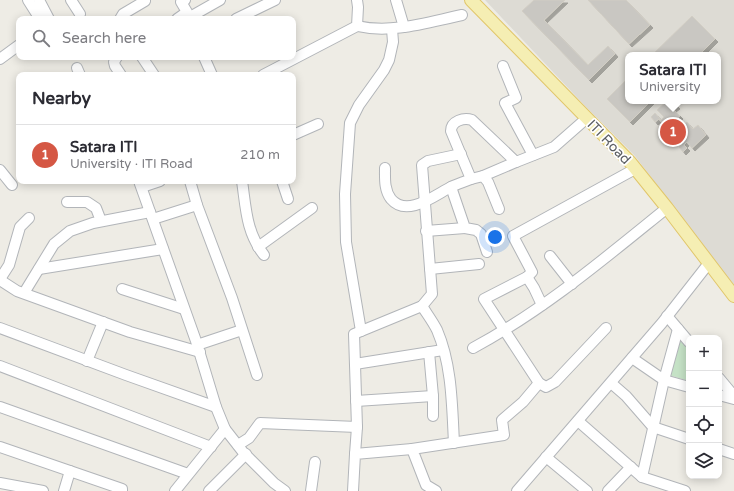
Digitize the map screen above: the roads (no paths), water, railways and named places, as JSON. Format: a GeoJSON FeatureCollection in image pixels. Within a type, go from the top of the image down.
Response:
{"type":"FeatureCollection","features":[{"type":"Feature","properties":{"kind":"main road","name":"ITI Road"},"geometry":{"type":"LineString","coordinates":[[471,0],[635,169],[667,208],[734,296]]}},
{"type":"Feature","properties":{"kind":"street"},"geometry":{"type":"LineString","coordinates":[[28,0],[38,16]]}},
{"type":"Feature","properties":{"kind":"street"},"geometry":{"type":"LineString","coordinates":[[39,0],[47,16]]}},
{"type":"Feature","properties":{"kind":"street"},"geometry":{"type":"LineString","coordinates":[[71,0],[80,14]]}},
{"type":"Feature","properties":{"kind":"street"},"geometry":{"type":"LineString","coordinates":[[182,1],[190,16],[220,0]]}},
{"type":"Feature","properties":{"kind":"street"},"geometry":{"type":"LineString","coordinates":[[242,16],[275,0]]}},
{"type":"Feature","properties":{"kind":"street"},"geometry":{"type":"LineString","coordinates":[[357,0],[357,26]]}},
{"type":"Feature","properties":{"kind":"street"},"geometry":{"type":"LineString","coordinates":[[396,0],[404,27]]}},
{"type":"Feature","properties":{"kind":"street"},"geometry":{"type":"LineString","coordinates":[[122,16],[145,1]]}},
{"type":"Feature","properties":{"kind":"street"},"geometry":{"type":"LineString","coordinates":[[296,58],[357,26],[375,29],[392,29],[462,15]]}},
{"type":"Feature","properties":{"kind":"street"},"geometry":{"type":"LineString","coordinates":[[361,331],[346,242],[345,194],[350,123],[359,105],[384,70],[389,60],[393,42],[392,29]]}},
{"type":"Feature","properties":{"kind":"street"},"geometry":{"type":"LineString","coordinates":[[0,59],[16,47]]}},
{"type":"Feature","properties":{"kind":"street"},"geometry":{"type":"LineString","coordinates":[[0,66],[16,55]]}},
{"type":"Feature","properties":{"kind":"street"},"geometry":{"type":"LineString","coordinates":[[115,60],[115,66],[119,72]]}},
{"type":"Feature","properties":{"kind":"street"},"geometry":{"type":"LineString","coordinates":[[144,60],[152,72]]}},
{"type":"Feature","properties":{"kind":"street"},"geometry":{"type":"LineString","coordinates":[[205,60],[211,72]]}},
{"type":"Feature","properties":{"kind":"street"},"geometry":{"type":"LineString","coordinates":[[269,72],[292,60]]}},
{"type":"Feature","properties":{"kind":"street"},"geometry":{"type":"LineString","coordinates":[[503,66],[516,98],[505,103],[533,155]]}},
{"type":"Feature","properties":{"kind":"street"},"geometry":{"type":"LineString","coordinates":[[385,168],[386,187],[392,200],[398,204],[407,206],[424,201],[451,187],[483,176],[554,147],[587,118]]}},
{"type":"Feature","properties":{"kind":"street"},"geometry":{"type":"LineString","coordinates":[[471,179],[451,128],[454,123],[469,119],[472,120],[516,162]]}},
{"type":"Feature","properties":{"kind":"street"},"geometry":{"type":"LineString","coordinates":[[296,134],[318,124]]}},
{"type":"Feature","properties":{"kind":"street"},"geometry":{"type":"LineString","coordinates":[[353,491],[357,426],[354,334],[422,306],[432,294],[422,165],[428,161],[461,154]]}},
{"type":"Feature","properties":{"kind":"street"},"geometry":{"type":"LineString","coordinates":[[606,328],[555,382],[546,387],[539,384],[484,299],[526,277],[532,272],[513,236],[635,169]]}},
{"type":"Feature","properties":{"kind":"street"},"geometry":{"type":"LineString","coordinates":[[0,170],[12,186]]}},
{"type":"Feature","properties":{"kind":"street"},"geometry":{"type":"LineString","coordinates":[[483,176],[488,182],[500,208]]}},
{"type":"Feature","properties":{"kind":"street"},"geometry":{"type":"LineString","coordinates":[[140,184],[198,349],[216,407],[225,429],[246,454],[281,490]]}},
{"type":"Feature","properties":{"kind":"street"},"geometry":{"type":"LineString","coordinates":[[191,184],[257,375]]}},
{"type":"Feature","properties":{"kind":"street"},"geometry":{"type":"LineString","coordinates":[[242,184],[248,223],[253,238],[261,251],[312,208]]}},
{"type":"Feature","properties":{"kind":"street"},"geometry":{"type":"LineString","coordinates":[[283,184],[288,199]]}},
{"type":"Feature","properties":{"kind":"street"},"geometry":{"type":"LineString","coordinates":[[451,187],[465,228]]}},
{"type":"Feature","properties":{"kind":"street"},"geometry":{"type":"LineString","coordinates":[[67,202],[88,202],[96,208],[101,221]]}},
{"type":"Feature","properties":{"kind":"street"},"geometry":{"type":"LineString","coordinates":[[24,293],[54,244],[70,231],[101,221],[151,216],[197,204]]}},
{"type":"Feature","properties":{"kind":"street"},"geometry":{"type":"LineString","coordinates":[[474,348],[505,331],[572,284],[667,208]]}},
{"type":"Feature","properties":{"kind":"street"},"geometry":{"type":"LineString","coordinates":[[29,218],[20,227],[9,265],[0,280],[17,291],[130,332],[198,349],[242,330]]}},
{"type":"Feature","properties":{"kind":"street"},"geometry":{"type":"LineString","coordinates":[[426,231],[465,228],[476,230],[481,234],[486,252]]}},
{"type":"Feature","properties":{"kind":"street"},"geometry":{"type":"LineString","coordinates":[[39,269],[163,249]]}},
{"type":"Feature","properties":{"kind":"street"},"geometry":{"type":"LineString","coordinates":[[550,256],[572,284]]}},
{"type":"Feature","properties":{"kind":"street"},"geometry":{"type":"LineString","coordinates":[[517,491],[611,383],[709,263]]}},
{"type":"Feature","properties":{"kind":"street"},"geometry":{"type":"LineString","coordinates":[[430,270],[479,264]]}},
{"type":"Feature","properties":{"kind":"street"},"geometry":{"type":"LineString","coordinates":[[526,277],[534,288],[542,305]]}},
{"type":"Feature","properties":{"kind":"street"},"geometry":{"type":"LineString","coordinates":[[122,289],[184,309]]}},
{"type":"Feature","properties":{"kind":"street"},"geometry":{"type":"LineString","coordinates":[[422,306],[436,329],[447,363],[454,443]]}},
{"type":"Feature","properties":{"kind":"street"},"geometry":{"type":"LineString","coordinates":[[667,316],[686,338]]}},
{"type":"Feature","properties":{"kind":"street"},"geometry":{"type":"LineString","coordinates":[[87,360],[103,322]]}},
{"type":"Feature","properties":{"kind":"street"},"geometry":{"type":"LineString","coordinates":[[0,328],[216,407]]}},
{"type":"Feature","properties":{"kind":"street"},"geometry":{"type":"LineString","coordinates":[[642,477],[664,380],[678,329]]}},
{"type":"Feature","properties":{"kind":"street"},"geometry":{"type":"LineString","coordinates":[[355,364],[443,350]]}},
{"type":"Feature","properties":{"kind":"street"},"geometry":{"type":"LineString","coordinates":[[429,352],[433,396],[433,416]]}},
{"type":"Feature","properties":{"kind":"street"},"geometry":{"type":"LineString","coordinates":[[632,358],[664,380],[686,386]]}},
{"type":"Feature","properties":{"kind":"street"},"geometry":{"type":"LineString","coordinates":[[0,366],[211,447]]}},
{"type":"Feature","properties":{"kind":"street"},"geometry":{"type":"LineString","coordinates":[[722,382],[734,397]]}},
{"type":"Feature","properties":{"kind":"street"},"geometry":{"type":"LineString","coordinates":[[611,383],[630,400],[653,427],[686,438]]}},
{"type":"Feature","properties":{"kind":"street"},"geometry":{"type":"LineString","coordinates":[[355,454],[412,449],[504,435],[502,420],[523,402],[539,384]]}},
{"type":"Feature","properties":{"kind":"street"},"geometry":{"type":"LineString","coordinates":[[722,395],[734,397]]}},
{"type":"Feature","properties":{"kind":"street"},"geometry":{"type":"LineString","coordinates":[[356,401],[433,396]]}},
{"type":"Feature","properties":{"kind":"street"},"geometry":{"type":"LineString","coordinates":[[0,407],[188,474]]}},
{"type":"Feature","properties":{"kind":"street"},"geometry":{"type":"LineString","coordinates":[[578,421],[642,477],[685,491]]}},
{"type":"Feature","properties":{"kind":"street"},"geometry":{"type":"LineString","coordinates":[[238,445],[249,438],[260,423],[357,426]]}},
{"type":"Feature","properties":{"kind":"street"},"geometry":{"type":"LineString","coordinates":[[174,491],[225,429]]}},
{"type":"Feature","properties":{"kind":"street"},"geometry":{"type":"LineString","coordinates":[[0,447],[122,489],[122,491]]}},
{"type":"Feature","properties":{"kind":"street"},"geometry":{"type":"LineString","coordinates":[[412,449],[426,485],[436,491]]}},
{"type":"Feature","properties":{"kind":"street"},"geometry":{"type":"LineString","coordinates":[[722,450],[734,454]]}},
{"type":"Feature","properties":{"kind":"street"},"geometry":{"type":"LineString","coordinates":[[209,491],[246,454]]}},
{"type":"Feature","properties":{"kind":"street"},"geometry":{"type":"LineString","coordinates":[[546,457],[587,491]]}},
{"type":"Feature","properties":{"kind":"street"},"geometry":{"type":"LineString","coordinates":[[312,491],[315,462]]}},
{"type":"Feature","properties":{"kind":"street"},"geometry":{"type":"LineString","coordinates":[[608,491],[631,467]]}},
{"type":"Feature","properties":{"kind":"street"},"geometry":{"type":"LineString","coordinates":[[64,491],[70,471]]}},
{"type":"Feature","properties":{"kind":"street"},"geometry":{"type":"LineString","coordinates":[[0,483],[24,489],[43,491]]}},
{"type":"Feature","properties":{"kind":"place","name":"Satara ITI"},"geometry":{"type":"Point","coordinates":[673,132]}}]}
